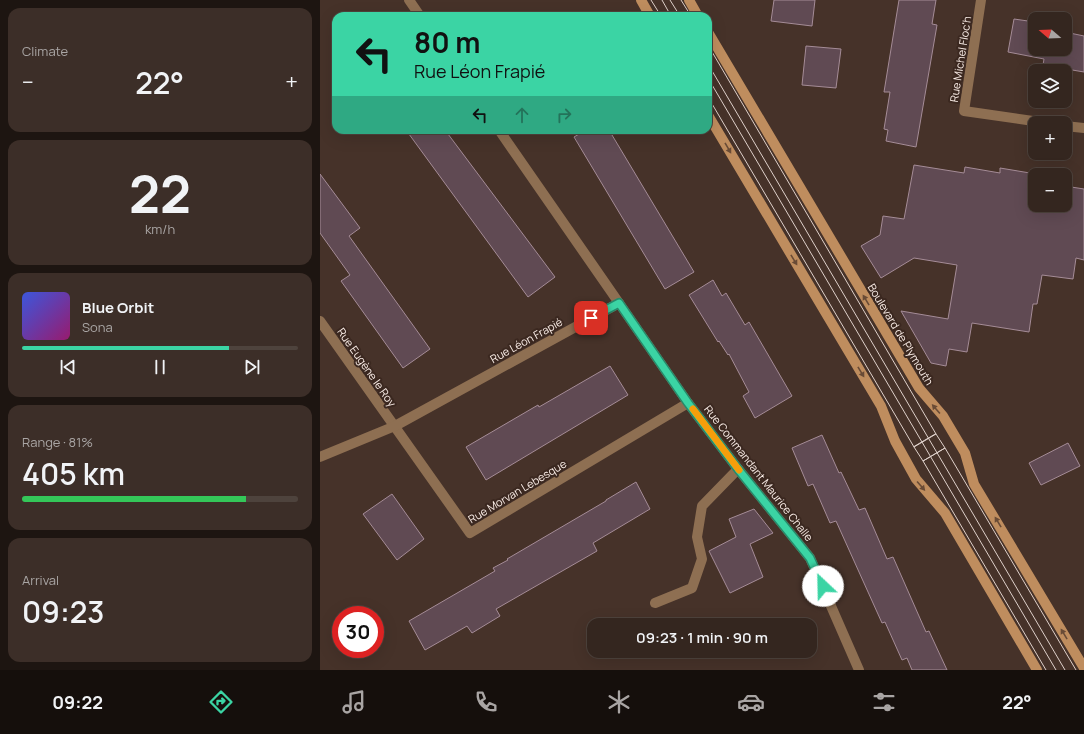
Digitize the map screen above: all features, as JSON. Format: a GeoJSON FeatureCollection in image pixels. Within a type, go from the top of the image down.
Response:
{"type":"FeatureCollection","features":[{"type":"Feature","properties":{"kind":"main road"},"geometry":{"type":"LineString","coordinates":[[641,0],[648,12]]}},
{"type":"Feature","properties":{"kind":"main road"},"geometry":{"type":"LineString","coordinates":[[689,0],[696,12]]}},
{"type":"Feature","properties":{"kind":"main road","name":"Boulevard de Plymouth"},"geometry":{"type":"LineString","coordinates":[[712,39],[918,388],[943,416],[965,453],[974,484],[1084,668]]}},
{"type":"Feature","properties":{"kind":"main road"},"geometry":{"type":"LineString","coordinates":[[712,121],[881,406],[895,441],[916,479],[945,513],[1037,670]]}},
{"type":"Feature","properties":{"kind":"street"},"geometry":{"type":"LineString","coordinates":[[409,0],[417,12]]}},
{"type":"Feature","properties":{"kind":"street","name":"Rue Michel Floc'h"},"geometry":{"type":"LineString","coordinates":[[981,0],[964,111],[1028,120]]}},
{"type":"Feature","properties":{"kind":"street"},"geometry":{"type":"LineString","coordinates":[[1072,127],[1084,128]]}},
{"type":"Feature","properties":{"kind":"street"},"geometry":{"type":"LineString","coordinates":[[502,134],[619,303]]}},
{"type":"Feature","properties":{"kind":"street","name":"Rue Commandant Maurice Challe"},"geometry":{"type":"LineString","coordinates":[[619,303],[688,403],[738,469],[810,558],[859,670]]}},
{"type":"Feature","properties":{"kind":"street","name":"Rue Léon Frapié"},"geometry":{"type":"LineString","coordinates":[[320,457],[395,426],[619,303]]}},
{"type":"Feature","properties":{"kind":"street","name":"Rue Eugène le Roy"},"geometry":{"type":"LineString","coordinates":[[320,321],[395,426]]}},
{"type":"Feature","properties":{"kind":"street","name":"Rue Morvan Lebesque"},"geometry":{"type":"LineString","coordinates":[[395,426],[470,534],[688,403]]}},
{"type":"Feature","properties":{"kind":"street"},"geometry":{"type":"LineString","coordinates":[[655,603],[692,588],[702,559],[697,537],[702,506],[738,469]]}},
{"type":"Feature","properties":{"kind":"building"},"geometry":{"type":"Polygon","coordinates":[[[774,0],[815,0],[812,26],[771,21],[774,0]]]}},
{"type":"Feature","properties":{"kind":"building"},"geometry":{"type":"Polygon","coordinates":[[[899,0],[936,0],[932,24],[937,25],[916,147],[886,141],[888,130],[884,129],[890,92],[884,92],[899,0]]]}},
{"type":"Feature","properties":{"kind":"building"},"geometry":{"type":"Polygon","coordinates":[[[1014,19],[1028,21],[1028,56],[1008,52],[1014,19]]]}},
{"type":"Feature","properties":{"kind":"building"},"geometry":{"type":"Polygon","coordinates":[[[1072,33],[1084,36],[1084,72],[1072,70],[1072,64],[1043,64],[1044,59],[1029,56],[1072,56],[1072,33]]]}},
{"type":"Feature","properties":{"kind":"building"},"geometry":{"type":"Polygon","coordinates":[[[806,46],[841,49],[836,88],[802,85],[806,46]]]}},
{"type":"Feature","properties":{"kind":"building"},"geometry":{"type":"Polygon","coordinates":[[[409,134],[448,134],[555,277],[528,297],[409,134]]]}},
{"type":"Feature","properties":{"kind":"building"},"geometry":{"type":"Polygon","coordinates":[[[579,134],[611,134],[694,272],[665,289],[574,137],[579,134]]]}},
{"type":"Feature","properties":{"kind":"building"},"geometry":{"type":"Polygon","coordinates":[[[914,165],[964,173],[965,167],[1000,173],[1000,168],[1028,173],[1028,212],[1072,212],[1072,187],[1084,189],[1084,260],[1076,258],[1073,279],[1042,275],[1037,304],[1033,304],[1029,332],[972,323],[967,352],[949,349],[946,366],[931,363],[901,311],[948,319],[957,265],[914,258],[881,278],[861,246],[880,235],[883,216],[904,219],[914,165]]]}},
{"type":"Feature","properties":{"kind":"building"},"geometry":{"type":"Polygon","coordinates":[[[320,174],[360,228],[349,236],[430,349],[403,368],[341,281],[350,275],[320,233],[320,174]]]}},
{"type":"Feature","properties":{"kind":"building"},"geometry":{"type":"Polygon","coordinates":[[[713,280],[722,296],[726,293],[745,325],[749,322],[792,396],[755,418],[743,396],[749,392],[729,354],[728,355],[719,341],[718,342],[689,295],[713,280]]]}},
{"type":"Feature","properties":{"kind":"building"},"geometry":{"type":"Polygon","coordinates":[[[610,366],[628,395],[486,480],[466,447],[538,405],[539,407],[610,366]]]}},
{"type":"Feature","properties":{"kind":"building"},"geometry":{"type":"Polygon","coordinates":[[[822,435],[839,473],[841,472],[859,510],[865,508],[887,559],[893,557],[926,632],[929,631],[947,670],[912,670],[907,658],[902,660],[885,622],[882,623],[836,521],[830,523],[813,484],[808,486],[792,448],[822,435]]]}},
{"type":"Feature","properties":{"kind":"building"},"geometry":{"type":"Polygon","coordinates":[[[1068,443],[1080,466],[1041,485],[1029,463],[1068,443]]]}},
{"type":"Feature","properties":{"kind":"building"},"geometry":{"type":"Polygon","coordinates":[[[636,482],[650,509],[593,543],[597,551],[496,609],[500,616],[472,633],[467,626],[425,650],[409,621],[495,571],[493,568],[508,560],[507,559],[636,482]]]}},
{"type":"Feature","properties":{"kind":"building"},"geometry":{"type":"Polygon","coordinates":[[[392,494],[424,539],[397,560],[363,514],[392,494]]]}},
{"type":"Feature","properties":{"kind":"building"},"geometry":{"type":"Polygon","coordinates":[[[754,509],[773,533],[750,544],[763,577],[730,593],[709,551],[736,537],[729,519],[754,509]]]}},
{"type":"Feature","properties":{"kind":"tram line"},"geometry":{"type":"LineString","coordinates":[[651,0],[658,12]]}},
{"type":"Feature","properties":{"kind":"tram line"},"geometry":{"type":"LineString","coordinates":[[662,0],[669,12]]}},
{"type":"Feature","properties":{"kind":"tram line"},"geometry":{"type":"LineString","coordinates":[[670,0],[678,12]]}},
{"type":"Feature","properties":{"kind":"tram line"},"geometry":{"type":"LineString","coordinates":[[681,0],[688,12]]}},
{"type":"Feature","properties":{"kind":"tram line"},"geometry":{"type":"LineString","coordinates":[[712,52],[936,434],[914,447],[712,104]]}},
{"type":"Feature","properties":{"kind":"tram line"},"geometry":{"type":"LineString","coordinates":[[712,71],[1065,670]]}},
{"type":"Feature","properties":{"kind":"tram line"},"geometry":{"type":"LineString","coordinates":[[712,85],[1056,670]]}},
{"type":"Feature","properties":{"kind":"tram line"},"geometry":{"type":"LineString","coordinates":[[936,434],[945,448],[923,461],[914,447],[936,434]]}},
{"type":"Feature","properties":{"kind":"tram line"},"geometry":{"type":"LineString","coordinates":[[1046,670],[923,461],[945,448],[1076,670]]}},
{"type":"Feature","properties":{"kind":"slow traffic"},"geometry":{"type":"LineString","coordinates":[[693,409],[739,470]]}},
{"type":"Feature","properties":{"kind":"route"},"geometry":{"type":"LineString","coordinates":[[591,318],[619,303],[688,403],[738,469],[810,558],[823,586]]}}]}
